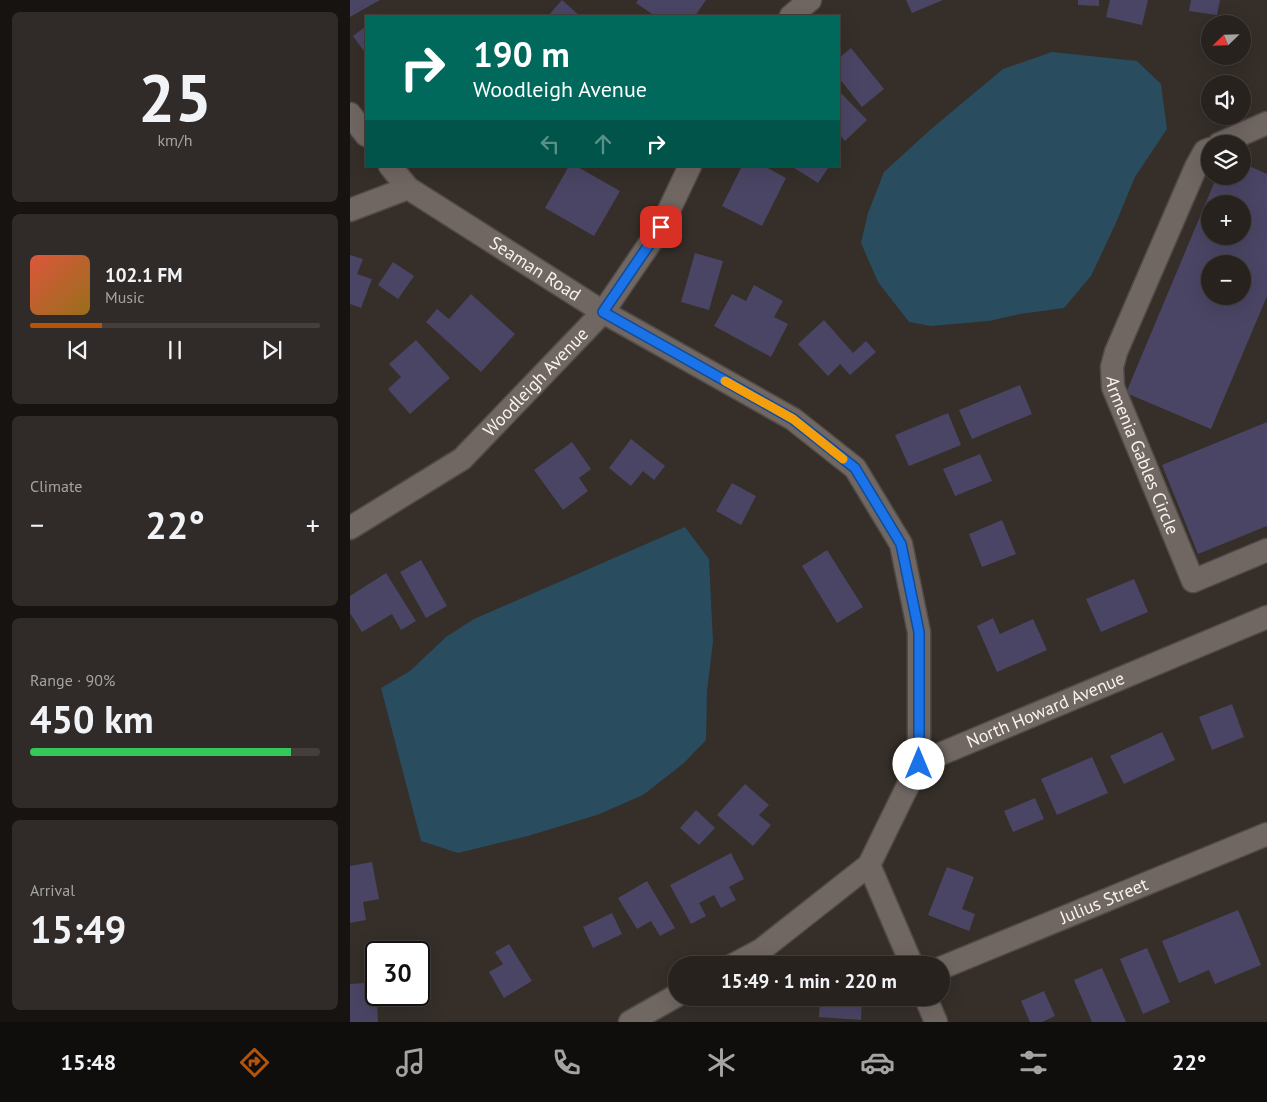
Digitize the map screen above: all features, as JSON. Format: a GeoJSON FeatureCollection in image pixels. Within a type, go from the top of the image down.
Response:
{"type":"FeatureCollection","features":[{"type":"Feature","properties":{"kind":"street"},"geometry":{"type":"LineString","coordinates":[[792,15],[810,0]]}},
{"type":"Feature","properties":{"kind":"street"},"geometry":{"type":"LineString","coordinates":[[350,114],[365,134]]}},
{"type":"Feature","properties":{"kind":"street"},"geometry":{"type":"LineString","coordinates":[[1240,135],[1267,123]]}},
{"type":"Feature","properties":{"kind":"street","name":"Armenia Gables Circle"},"geometry":{"type":"LineString","coordinates":[[1201,158],[1116,352],[1112,368],[1113,387],[1193,581],[1267,550]]}},
{"type":"Feature","properties":{"kind":"street","name":"Seaman Road"},"geometry":{"type":"LineString","coordinates":[[391,167],[408,188],[603,312],[793,419],[855,468],[901,544],[919,632],[919,764]]}},
{"type":"Feature","properties":{"kind":"street","name":"Woodleigh Avenue"},"geometry":{"type":"LineString","coordinates":[[350,528],[462,459],[603,312],[661,227],[690,167]]}},
{"type":"Feature","properties":{"kind":"street"},"geometry":{"type":"LineString","coordinates":[[350,210],[408,188]]}},
{"type":"Feature","properties":{"kind":"street","name":"North Howard Avenue"},"geometry":{"type":"LineString","coordinates":[[919,764],[1267,617]]}},
{"type":"Feature","properties":{"kind":"street"},"geometry":{"type":"LineString","coordinates":[[750,956],[761,950],[869,866],[919,764]]}},
{"type":"Feature","properties":{"kind":"street","name":"Julius Street"},"geometry":{"type":"LineString","coordinates":[[950,964],[1267,834]]}},
{"type":"Feature","properties":{"kind":"street"},"geometry":{"type":"LineString","coordinates":[[869,866],[908,956]]}},
{"type":"Feature","properties":{"kind":"street"},"geometry":{"type":"LineString","coordinates":[[630,1022],[668,1001]]}},
{"type":"Feature","properties":{"kind":"street"},"geometry":{"type":"LineString","coordinates":[[929,1006],[936,1022]]}},
{"type":"Feature","properties":{"kind":"water"},"geometry":{"type":"Polygon","coordinates":[[[1052,52],[1137,61],[1161,84],[1167,129],[1135,177],[1091,276],[1064,308],[1020,314],[989,321],[931,326],[909,322],[878,282],[861,243],[868,213],[884,172],[930,130],[1003,69],[1052,52]]]}},
{"type":"Feature","properties":{"kind":"water"},"geometry":{"type":"Polygon","coordinates":[[[685,527],[709,559],[713,642],[707,691],[706,740],[684,763],[643,795],[597,815],[528,836],[458,853],[421,841],[381,688],[410,671],[446,637],[474,619],[685,527]]]}},
{"type":"Feature","properties":{"kind":"building"},"geometry":{"type":"Polygon","coordinates":[[[350,0],[380,0],[350,17],[350,0]]]}},
{"type":"Feature","properties":{"kind":"building"},"geometry":{"type":"Polygon","coordinates":[[[562,0],[579,15],[549,15],[562,0]]]}},
{"type":"Feature","properties":{"kind":"building"},"geometry":{"type":"Polygon","coordinates":[[[638,0],[706,0],[696,15],[654,15],[636,3],[638,0]]]}},
{"type":"Feature","properties":{"kind":"building"},"geometry":{"type":"Polygon","coordinates":[[[906,0],[943,0],[912,13],[906,0]]]}},
{"type":"Feature","properties":{"kind":"building"},"geometry":{"type":"Polygon","coordinates":[[[1078,0],[1099,0],[1099,6],[1078,5],[1078,0]]]}},
{"type":"Feature","properties":{"kind":"building"},"geometry":{"type":"Polygon","coordinates":[[[1110,0],[1148,0],[1142,25],[1106,17],[1110,0]]]}},
{"type":"Feature","properties":{"kind":"building"},"geometry":{"type":"Polygon","coordinates":[[[1191,0],[1220,0],[1217,15],[1189,11],[1191,0]]]}},
{"type":"Feature","properties":{"kind":"building"},"geometry":{"type":"Polygon","coordinates":[[[365,27],[365,53],[353,36],[365,27]]]}},
{"type":"Feature","properties":{"kind":"building"},"geometry":{"type":"Polygon","coordinates":[[[851,48],[884,89],[862,107],[840,79],[840,57],[851,48]]]}},
{"type":"Feature","properties":{"kind":"building"},"geometry":{"type":"Polygon","coordinates":[[[840,92],[867,120],[845,141],[840,135],[840,92]]]}},
{"type":"Feature","properties":{"kind":"building"},"geometry":{"type":"Polygon","coordinates":[[[568,167],[578,167],[620,191],[594,236],[545,208],[568,167]]]}},
{"type":"Feature","properties":{"kind":"building"},"geometry":{"type":"Polygon","coordinates":[[[742,167],[766,167],[786,178],[762,226],[722,206],[742,167]]]}},
{"type":"Feature","properties":{"kind":"building"},"geometry":{"type":"Polygon","coordinates":[[[793,167],[827,167],[818,183],[793,167]]]}},
{"type":"Feature","properties":{"kind":"building"},"geometry":{"type":"Polygon","coordinates":[[[1251,167],[1267,174],[1267,296],[1211,429],[1126,393],[1201,214],[1201,245],[1251,245],[1251,195],[1209,195],[1213,185],[1251,185],[1251,167]]]}},
{"type":"Feature","properties":{"kind":"building"},"geometry":{"type":"Polygon","coordinates":[[[695,253],[723,261],[709,310],[681,302],[695,253]]]}},
{"type":"Feature","properties":{"kind":"building"},"geometry":{"type":"Polygon","coordinates":[[[350,255],[363,259],[357,274],[372,279],[361,308],[350,304],[350,255]]]}},
{"type":"Feature","properties":{"kind":"building"},"geometry":{"type":"Polygon","coordinates":[[[393,262],[414,276],[398,299],[378,285],[393,262]]]}},
{"type":"Feature","properties":{"kind":"building"},"geometry":{"type":"Polygon","coordinates":[[[754,285],[783,301],[774,317],[788,324],[771,357],[714,326],[732,294],[746,301],[754,285]]]}},
{"type":"Feature","properties":{"kind":"building"},"geometry":{"type":"Polygon","coordinates":[[[471,294],[515,334],[481,372],[426,322],[437,309],[449,319],[471,294]]]}},
{"type":"Feature","properties":{"kind":"building"},"geometry":{"type":"Polygon","coordinates":[[[824,320],[853,353],[866,341],[876,352],[850,375],[840,364],[828,376],[798,344],[824,320]]]}},
{"type":"Feature","properties":{"kind":"building"},"geometry":{"type":"Polygon","coordinates":[[[416,340],[450,378],[410,414],[388,389],[401,377],[389,364],[416,340]]]}},
{"type":"Feature","properties":{"kind":"building"},"geometry":{"type":"Polygon","coordinates":[[[1020,385],[1032,414],[972,439],[959,410],[1020,385]]]}},
{"type":"Feature","properties":{"kind":"building"},"geometry":{"type":"Polygon","coordinates":[[[948,413],[961,445],[909,466],[895,435],[948,413]]]}},
{"type":"Feature","properties":{"kind":"building"},"geometry":{"type":"Polygon","coordinates":[[[1267,422],[1267,526],[1198,554],[1162,465],[1267,422]]]}},
{"type":"Feature","properties":{"kind":"building"},"geometry":{"type":"Polygon","coordinates":[[[631,439],[665,466],[654,480],[643,471],[631,486],[609,468],[631,439]]]}},
{"type":"Feature","properties":{"kind":"building"},"geometry":{"type":"Polygon","coordinates":[[[572,442],[591,469],[579,478],[588,491],[563,510],[534,470],[572,442]]]}},
{"type":"Feature","properties":{"kind":"building"},"geometry":{"type":"Polygon","coordinates":[[[980,454],[992,481],[955,496],[943,469],[980,454]]]}},
{"type":"Feature","properties":{"kind":"building"},"geometry":{"type":"Polygon","coordinates":[[[732,483],[756,496],[741,525],[716,511],[732,483]]]}},
{"type":"Feature","properties":{"kind":"building"},"geometry":{"type":"Polygon","coordinates":[[[1002,520],[1016,554],[982,567],[969,534],[1002,520]]]}},
{"type":"Feature","properties":{"kind":"building"},"geometry":{"type":"Polygon","coordinates":[[[827,550],[863,607],[837,623],[802,566],[827,550]]]}},
{"type":"Feature","properties":{"kind":"building"},"geometry":{"type":"Polygon","coordinates":[[[421,560],[447,606],[426,618],[400,572],[421,560]]]}},
{"type":"Feature","properties":{"kind":"building"},"geometry":{"type":"Polygon","coordinates":[[[386,573],[416,621],[401,630],[392,614],[362,632],[350,613],[350,596],[386,573]]]}},
{"type":"Feature","properties":{"kind":"building"},"geometry":{"type":"Polygon","coordinates":[[[1134,579],[1148,612],[1101,632],[1086,599],[1134,579]]]}},
{"type":"Feature","properties":{"kind":"building"},"geometry":{"type":"Polygon","coordinates":[[[993,618],[1000,634],[1033,619],[1047,650],[997,672],[977,626],[993,618]]]}},
{"type":"Feature","properties":{"kind":"building"},"geometry":{"type":"Polygon","coordinates":[[[1232,704],[1244,737],[1212,750],[1199,717],[1232,704]]]}},
{"type":"Feature","properties":{"kind":"building"},"geometry":{"type":"Polygon","coordinates":[[[1162,732],[1175,760],[1124,784],[1110,756],[1162,732]]]}},
{"type":"Feature","properties":{"kind":"building"},"geometry":{"type":"Polygon","coordinates":[[[1092,757],[1108,793],[1057,815],[1041,779],[1092,757]]]}},
{"type":"Feature","properties":{"kind":"building"},"geometry":{"type":"Polygon","coordinates":[[[745,784],[769,805],[759,815],[771,825],[753,846],[717,815],[745,784]]]}},
{"type":"Feature","properties":{"kind":"building"},"geometry":{"type":"Polygon","coordinates":[[[1035,798],[1044,819],[1013,832],[1004,811],[1035,798]]]}},
{"type":"Feature","properties":{"kind":"building"},"geometry":{"type":"Polygon","coordinates":[[[696,810],[715,828],[699,845],[680,828],[696,810]]]}},
{"type":"Feature","properties":{"kind":"building"},"geometry":{"type":"Polygon","coordinates":[[[731,853],[744,879],[729,887],[736,900],[721,908],[714,895],[699,903],[706,916],[691,924],[670,885],[731,853]]]}},
{"type":"Feature","properties":{"kind":"building"},"geometry":{"type":"Polygon","coordinates":[[[372,862],[379,899],[363,902],[366,920],[350,923],[350,866],[372,862]]]}},
{"type":"Feature","properties":{"kind":"building"},"geometry":{"type":"Polygon","coordinates":[[[947,867],[974,877],[962,909],[975,914],[969,931],[928,915],[947,867]]]}},
{"type":"Feature","properties":{"kind":"building"},"geometry":{"type":"Polygon","coordinates":[[[647,881],[675,928],[660,936],[651,921],[637,929],[618,898],[647,881]]]}},
{"type":"Feature","properties":{"kind":"building"},"geometry":{"type":"Polygon","coordinates":[[[1238,910],[1261,965],[1215,984],[1209,970],[1179,983],[1162,941],[1238,910]]]}},
{"type":"Feature","properties":{"kind":"building"},"geometry":{"type":"Polygon","coordinates":[[[612,913],[622,934],[593,948],[583,927],[612,913]]]}},
{"type":"Feature","properties":{"kind":"building"},"geometry":{"type":"Polygon","coordinates":[[[509,944],[532,981],[504,998],[489,972],[503,964],[495,952],[509,944]]]}},
{"type":"Feature","properties":{"kind":"building"},"geometry":{"type":"Polygon","coordinates":[[[1147,948],[1170,1002],[1143,1014],[1120,959],[1147,948]]]}},
{"type":"Feature","properties":{"kind":"building"},"geometry":{"type":"Polygon","coordinates":[[[1102,968],[1126,1022],[1092,1022],[1074,980],[1102,968]]]}},
{"type":"Feature","properties":{"kind":"building"},"geometry":{"type":"Polygon","coordinates":[[[365,983],[365,1006],[377,1006],[378,1022],[350,1022],[350,984],[365,983]]]}},
{"type":"Feature","properties":{"kind":"building"},"geometry":{"type":"Polygon","coordinates":[[[1044,991],[1055,1016],[1042,1022],[1030,1022],[1021,1001],[1044,991]]]}},
{"type":"Feature","properties":{"kind":"building"},"geometry":{"type":"Polygon","coordinates":[[[820,1006],[862,1006],[861,1020],[819,1017],[820,1006]]]}},
{"type":"Feature","properties":{"kind":"slow traffic"},"geometry":{"type":"LineString","coordinates":[[725,381],[793,419],[843,459]]}},
{"type":"Feature","properties":{"kind":"route"},"geometry":{"type":"LineString","coordinates":[[661,227],[603,312],[793,419],[855,468],[901,544],[919,632],[919,764]]}}]}
